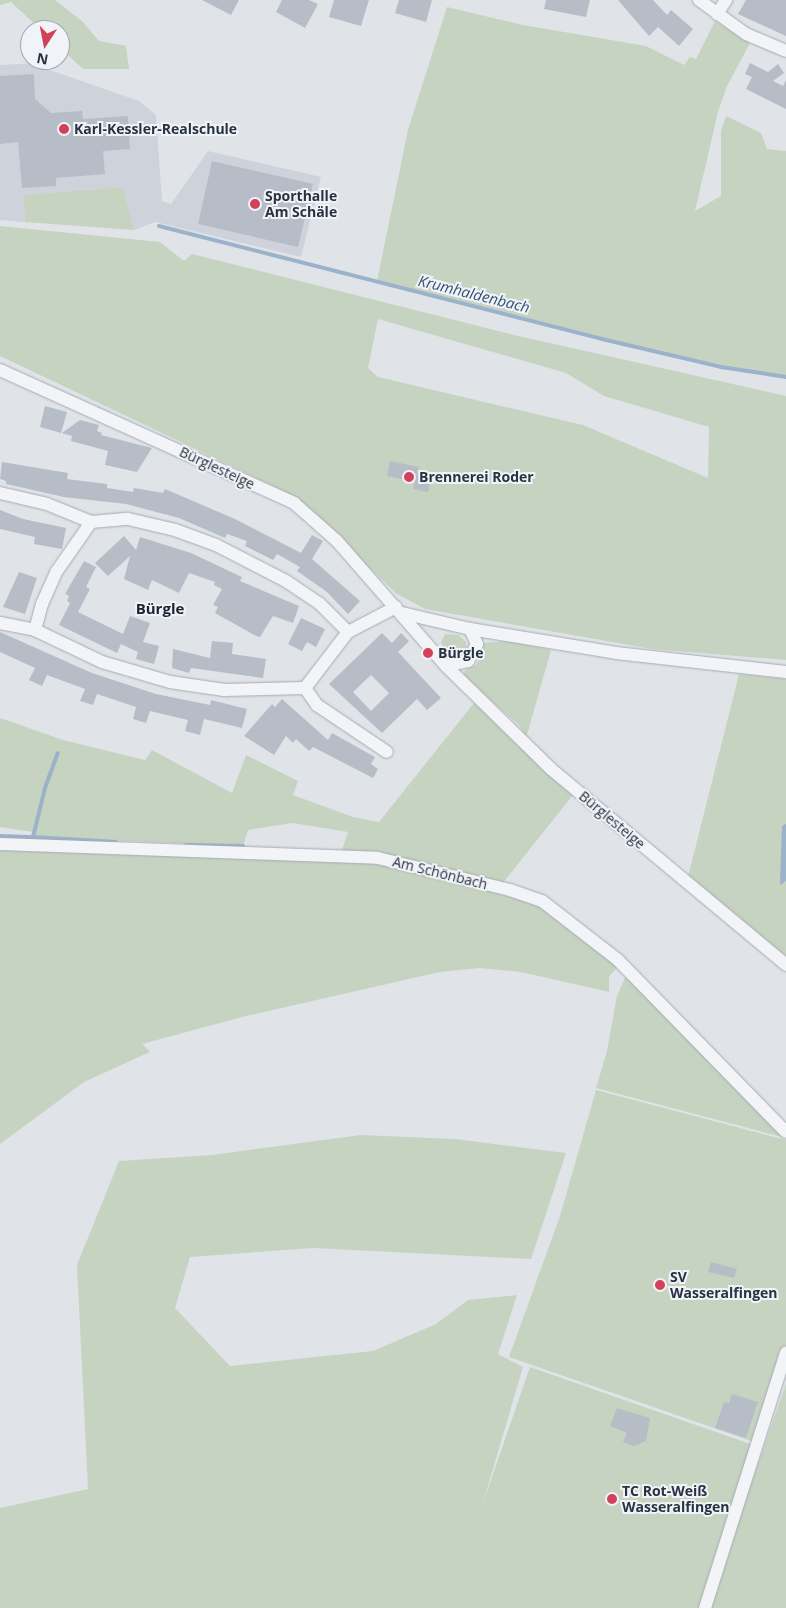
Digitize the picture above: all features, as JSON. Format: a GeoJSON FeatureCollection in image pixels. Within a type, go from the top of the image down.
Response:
{"type":"FeatureCollection","features":[{"type":"Feature","properties":{"kind":"street"},"geometry":{"type":"LineString","coordinates":[[699,0],[746,34],[786,51]]}},
{"type":"Feature","properties":{"kind":"street"},"geometry":{"type":"LineString","coordinates":[[716,14],[726,0]]}},
{"type":"Feature","properties":{"kind":"street","name":"Bürglesteige"},"geometry":{"type":"LineString","coordinates":[[0,370],[294,503],[337,541],[446,666],[551,769],[786,965]]}},
{"type":"Feature","properties":{"kind":"street"},"geometry":{"type":"LineString","coordinates":[[0,493],[47,504],[92,522],[128,519],[175,530],[216,545],[286,581],[319,603],[348,632]]}},
{"type":"Feature","properties":{"kind":"street"},"geometry":{"type":"LineString","coordinates":[[35,630],[42,604],[57,571],[92,522]]}},
{"type":"Feature","properties":{"kind":"street"},"geometry":{"type":"LineString","coordinates":[[305,688],[348,632],[399,610],[470,629],[616,653],[786,672]]}},
{"type":"Feature","properties":{"kind":"street"},"geometry":{"type":"LineString","coordinates":[[0,623],[35,630],[102,662],[170,682],[224,690],[305,688]]}},
{"type":"Feature","properties":{"kind":"street"},"geometry":{"type":"LineString","coordinates":[[446,666],[468,661],[477,644],[470,629]]}},
{"type":"Feature","properties":{"kind":"street"},"geometry":{"type":"LineString","coordinates":[[305,688],[317,705],[387,752]]}},
{"type":"Feature","properties":{"kind":"street","name":"Am Schönbach"},"geometry":{"type":"LineString","coordinates":[[0,844],[378,858],[510,890],[542,901],[618,960],[786,1132]]}},
{"type":"Feature","properties":{"kind":"street"},"geometry":{"type":"LineString","coordinates":[[705,1608],[786,1353]]}},
{"type":"Feature","properties":{"kind":"shaded area"},"geometry":{"type":"Polygon","coordinates":[[[20,64],[20,70],[50,70],[139,101],[156,115],[162,201],[171,204],[208,151],[321,177],[301,257],[155,222],[134,230],[123,187],[23,195],[25,222],[0,220],[0,65],[20,64]]]}},
{"type":"Feature","properties":{"kind":"green space"},"geometry":{"type":"Polygon","coordinates":[[[0,0],[55,0],[82,21],[99,41],[126,46],[129,69],[83,69],[70,57],[70,20],[30,20],[11,2],[0,5],[0,0]]]}},
{"type":"Feature","properties":{"kind":"green space"},"geometry":{"type":"Polygon","coordinates":[[[447,7],[523,25],[646,46],[684,65],[690,57],[696,59],[715,21],[750,43],[727,86],[718,112],[695,211],[721,196],[721,131],[726,116],[761,133],[767,149],[786,151],[786,377],[721,367],[377,281],[408,130],[447,7]]]}},
{"type":"Feature","properties":{"kind":"green space"},"geometry":{"type":"Polygon","coordinates":[[[123,187],[134,230],[25,222],[23,195],[123,187]]]}},
{"type":"Feature","properties":{"kind":"green space"},"geometry":{"type":"Polygon","coordinates":[[[0,226],[160,242],[184,261],[192,254],[514,335],[786,396],[786,660],[652,649],[425,609],[397,594],[292,495],[0,356],[0,226]],[[378,319],[368,368],[378,377],[583,425],[708,478],[709,427],[604,396],[566,373],[378,319]]]}},
{"type":"Feature","properties":{"kind":"green space"},"geometry":{"type":"Polygon","coordinates":[[[445,634],[459,635],[466,642],[467,650],[462,655],[454,657],[445,652],[441,642],[445,634]]]}},
{"type":"Feature","properties":{"kind":"green space"},"geometry":{"type":"Polygon","coordinates":[[[511,641],[551,650],[526,739],[520,726],[463,676],[465,670],[476,665],[483,653],[482,643],[511,641]]]}},
{"type":"Feature","properties":{"kind":"green space"},"geometry":{"type":"Polygon","coordinates":[[[739,674],[786,679],[786,960],[688,877],[739,674]]]}},
{"type":"Feature","properties":{"kind":"green space"},"geometry":{"type":"Polygon","coordinates":[[[474,703],[573,795],[502,884],[341,853],[348,832],[293,823],[248,830],[243,846],[36,837],[33,832],[0,827],[0,718],[63,740],[145,760],[152,750],[232,793],[246,755],[298,781],[293,795],[353,817],[379,822],[474,703]]]}},
{"type":"Feature","properties":{"kind":"green space"},"geometry":{"type":"Polygon","coordinates":[[[0,850],[367,863],[398,868],[530,902],[562,919],[617,967],[609,977],[609,992],[521,972],[479,968],[440,972],[246,1016],[142,1044],[150,1052],[84,1082],[0,1144],[0,850]]]}},
{"type":"Feature","properties":{"kind":"green space"},"geometry":{"type":"Polygon","coordinates":[[[627,973],[786,1138],[596,1088],[607,1051],[617,996],[627,973]]]}},
{"type":"Feature","properties":{"kind":"green space","name":"SV Wasseralfingen"},"geometry":{"type":"Polygon","coordinates":[[[596,1090],[786,1140],[786,1353],[757,1443],[509,1357],[560,1216],[596,1090]]]}},
{"type":"Feature","properties":{"kind":"green space"},"geometry":{"type":"Polygon","coordinates":[[[361,1135],[455,1139],[566,1153],[531,1259],[313,1248],[190,1257],[175,1308],[230,1366],[373,1351],[436,1324],[468,1300],[517,1295],[498,1354],[523,1367],[483,1503],[530,1367],[756,1446],[712,1595],[786,1384],[786,1608],[0,1608],[0,1508],[88,1489],[77,1265],[119,1161],[212,1155],[361,1135]]]}},
{"type":"Feature","properties":{"kind":"water"},"geometry":{"type":"Polygon","coordinates":[[[786,824],[786,881],[780,885],[782,826],[786,824]]]}},
{"type":"Feature","properties":{"kind":"building"},"geometry":{"type":"Polygon","coordinates":[[[202,0],[239,0],[231,15],[202,0]]]}},
{"type":"Feature","properties":{"kind":"building"},"geometry":{"type":"Polygon","coordinates":[[[282,0],[309,0],[318,4],[305,28],[276,12],[282,0]]]}},
{"type":"Feature","properties":{"kind":"building"},"geometry":{"type":"Polygon","coordinates":[[[334,0],[369,0],[361,26],[329,17],[334,0]]]}},
{"type":"Feature","properties":{"kind":"building"},"geometry":{"type":"Polygon","coordinates":[[[399,0],[432,0],[426,22],[395,13],[399,0]]]}},
{"type":"Feature","properties":{"kind":"building"},"geometry":{"type":"Polygon","coordinates":[[[546,0],[590,0],[586,17],[544,9],[546,0]]]}},
{"type":"Feature","properties":{"kind":"building"},"geometry":{"type":"Polygon","coordinates":[[[618,0],[653,0],[667,15],[671,10],[693,29],[679,46],[658,27],[649,36],[618,0]]]}},
{"type":"Feature","properties":{"kind":"building"},"geometry":{"type":"Polygon","coordinates":[[[746,0],[786,0],[786,36],[738,14],[746,0]]]}},
{"type":"Feature","properties":{"kind":"building"},"geometry":{"type":"Polygon","coordinates":[[[750,63],[768,72],[778,64],[784,73],[773,81],[783,86],[786,80],[786,109],[746,89],[752,77],[745,74],[750,63]]]}},
{"type":"Feature","properties":{"kind":"building","name":"Karl-Kessler-Realschule"},"geometry":{"type":"Polygon","coordinates":[[[34,74],[35,99],[51,113],[82,111],[83,119],[128,116],[130,149],[103,151],[105,174],[56,178],[56,186],[22,188],[18,142],[0,144],[0,76],[34,74]]]}},
{"type":"Feature","properties":{"kind":"building","name":"Sporthalle Am Schäle"},"geometry":{"type":"Polygon","coordinates":[[[212,161],[313,184],[298,247],[198,224],[212,161]]]}},
{"type":"Feature","properties":{"kind":"building"},"geometry":{"type":"Polygon","coordinates":[[[45,406],[67,412],[61,433],[40,427],[45,406]]]}},
{"type":"Feature","properties":{"kind":"building"},"geometry":{"type":"Polygon","coordinates":[[[80,420],[99,425],[97,431],[102,433],[101,435],[152,448],[137,472],[105,465],[108,451],[71,441],[72,436],[62,433],[80,420]]]}},
{"type":"Feature","properties":{"kind":"building","name":"Brennerei Roder"},"geometry":{"type":"Polygon","coordinates":[[[390,461],[419,467],[417,474],[431,477],[428,492],[413,489],[415,482],[387,476],[390,461]]]}},
{"type":"Feature","properties":{"kind":"building"},"geometry":{"type":"Polygon","coordinates":[[[2,462],[68,473],[67,479],[107,484],[107,488],[133,492],[134,488],[163,493],[165,489],[235,519],[301,553],[312,535],[323,541],[312,559],[360,601],[348,614],[327,592],[297,571],[300,567],[277,554],[273,560],[245,546],[247,541],[227,534],[225,538],[179,518],[126,504],[64,497],[6,484],[6,481],[0,479],[2,462]]]}},
{"type":"Feature","properties":{"kind":"building"},"geometry":{"type":"Polygon","coordinates":[[[0,510],[23,519],[66,528],[62,549],[34,544],[35,537],[0,529],[0,510]]]}},
{"type":"Feature","properties":{"kind":"building"},"geometry":{"type":"Polygon","coordinates":[[[124,536],[136,550],[140,537],[191,553],[242,577],[240,581],[299,606],[293,623],[273,616],[260,637],[256,636],[215,613],[218,607],[213,605],[222,589],[214,585],[215,582],[189,573],[179,593],[152,580],[148,590],[124,579],[130,556],[108,576],[95,563],[124,536]]]}},
{"type":"Feature","properties":{"kind":"building"},"geometry":{"type":"Polygon","coordinates":[[[84,561],[96,567],[86,587],[90,589],[78,612],[123,634],[130,616],[150,623],[143,642],[159,646],[154,664],[136,659],[138,652],[121,644],[117,653],[59,625],[70,603],[67,601],[69,596],[65,594],[84,561]]]}},
{"type":"Feature","properties":{"kind":"building"},"geometry":{"type":"Polygon","coordinates":[[[19,572],[37,578],[25,614],[3,607],[19,572]]]}},
{"type":"Feature","properties":{"kind":"building"},"geometry":{"type":"Polygon","coordinates":[[[301,618],[325,629],[316,647],[307,642],[302,651],[288,644],[301,618]]]}},
{"type":"Feature","properties":{"kind":"building"},"geometry":{"type":"Polygon","coordinates":[[[0,632],[92,673],[156,694],[210,705],[211,700],[247,709],[242,728],[204,719],[200,735],[185,731],[188,720],[150,711],[146,723],[133,719],[136,707],[97,694],[93,705],[80,701],[85,689],[47,675],[42,686],[29,680],[35,668],[0,652],[0,632]]]}},
{"type":"Feature","properties":{"kind":"building"},"geometry":{"type":"Polygon","coordinates":[[[382,633],[392,643],[401,633],[409,641],[398,652],[441,698],[427,710],[417,699],[382,733],[329,684],[382,633]],[[371,675],[353,692],[371,711],[389,693],[371,675]]]}},
{"type":"Feature","properties":{"kind":"building"},"geometry":{"type":"Polygon","coordinates":[[[212,641],[233,643],[232,654],[266,659],[263,678],[191,668],[189,673],[172,668],[173,649],[210,658],[212,641]]]}},
{"type":"Feature","properties":{"kind":"building"},"geometry":{"type":"Polygon","coordinates":[[[282,699],[328,740],[332,733],[375,757],[371,764],[378,769],[373,778],[313,747],[309,751],[296,739],[293,743],[286,736],[274,755],[244,736],[272,704],[275,707],[282,699]]]}},
{"type":"Feature","properties":{"kind":"building"},"geometry":{"type":"Polygon","coordinates":[[[711,1262],[737,1269],[734,1278],[708,1272],[711,1262]]]}},
{"type":"Feature","properties":{"kind":"building"},"geometry":{"type":"Polygon","coordinates":[[[732,1394],[758,1402],[746,1438],[715,1428],[724,1402],[729,1403],[732,1394]]]}},
{"type":"Feature","properties":{"kind":"building"},"geometry":{"type":"Polygon","coordinates":[[[617,1408],[650,1418],[646,1441],[634,1446],[623,1442],[627,1433],[610,1426],[617,1408]]]}},
{"type":"Feature","properties":{"kind":"waterway","name":"Krumhaldenbach"},"geometry":{"type":"LineString","coordinates":[[159,226],[602,339],[721,367],[786,377]]}},
{"type":"Feature","properties":{"kind":"waterway"},"geometry":{"type":"LineString","coordinates":[[0,836],[33,837],[45,788],[58,753]]}},
{"type":"Feature","properties":{"kind":"waterway"},"geometry":{"type":"LineString","coordinates":[[33,837],[116,842]]}},
{"type":"Feature","properties":{"kind":"waterway"},"geometry":{"type":"LineString","coordinates":[[186,845],[243,846]]}},
{"type":"Feature","properties":{"kind":"place","name":"Karl-Kessler-Realschule"},"geometry":{"type":"Point","coordinates":[64,129]}},
{"type":"Feature","properties":{"kind":"place","name":"Sporthalle Am Schäle"},"geometry":{"type":"Point","coordinates":[255,204]}},
{"type":"Feature","properties":{"kind":"place","name":"Brennerei Roder"},"geometry":{"type":"Point","coordinates":[409,477]}},
{"type":"Feature","properties":{"kind":"place","name":"Bürgle"},"geometry":{"type":"Point","coordinates":[428,653]}},
{"type":"Feature","properties":{"kind":"place","name":"SV Wasseralfingen"},"geometry":{"type":"Point","coordinates":[660,1285]}},
{"type":"Feature","properties":{"kind":"place","name":"TC Rot-Weiß Wasseralfingen"},"geometry":{"type":"Point","coordinates":[612,1499]}},
{"type":"Feature","properties":{"kind":"district","name":"Bürgle"},"geometry":{"type":"Point","coordinates":[160,609]}}]}
